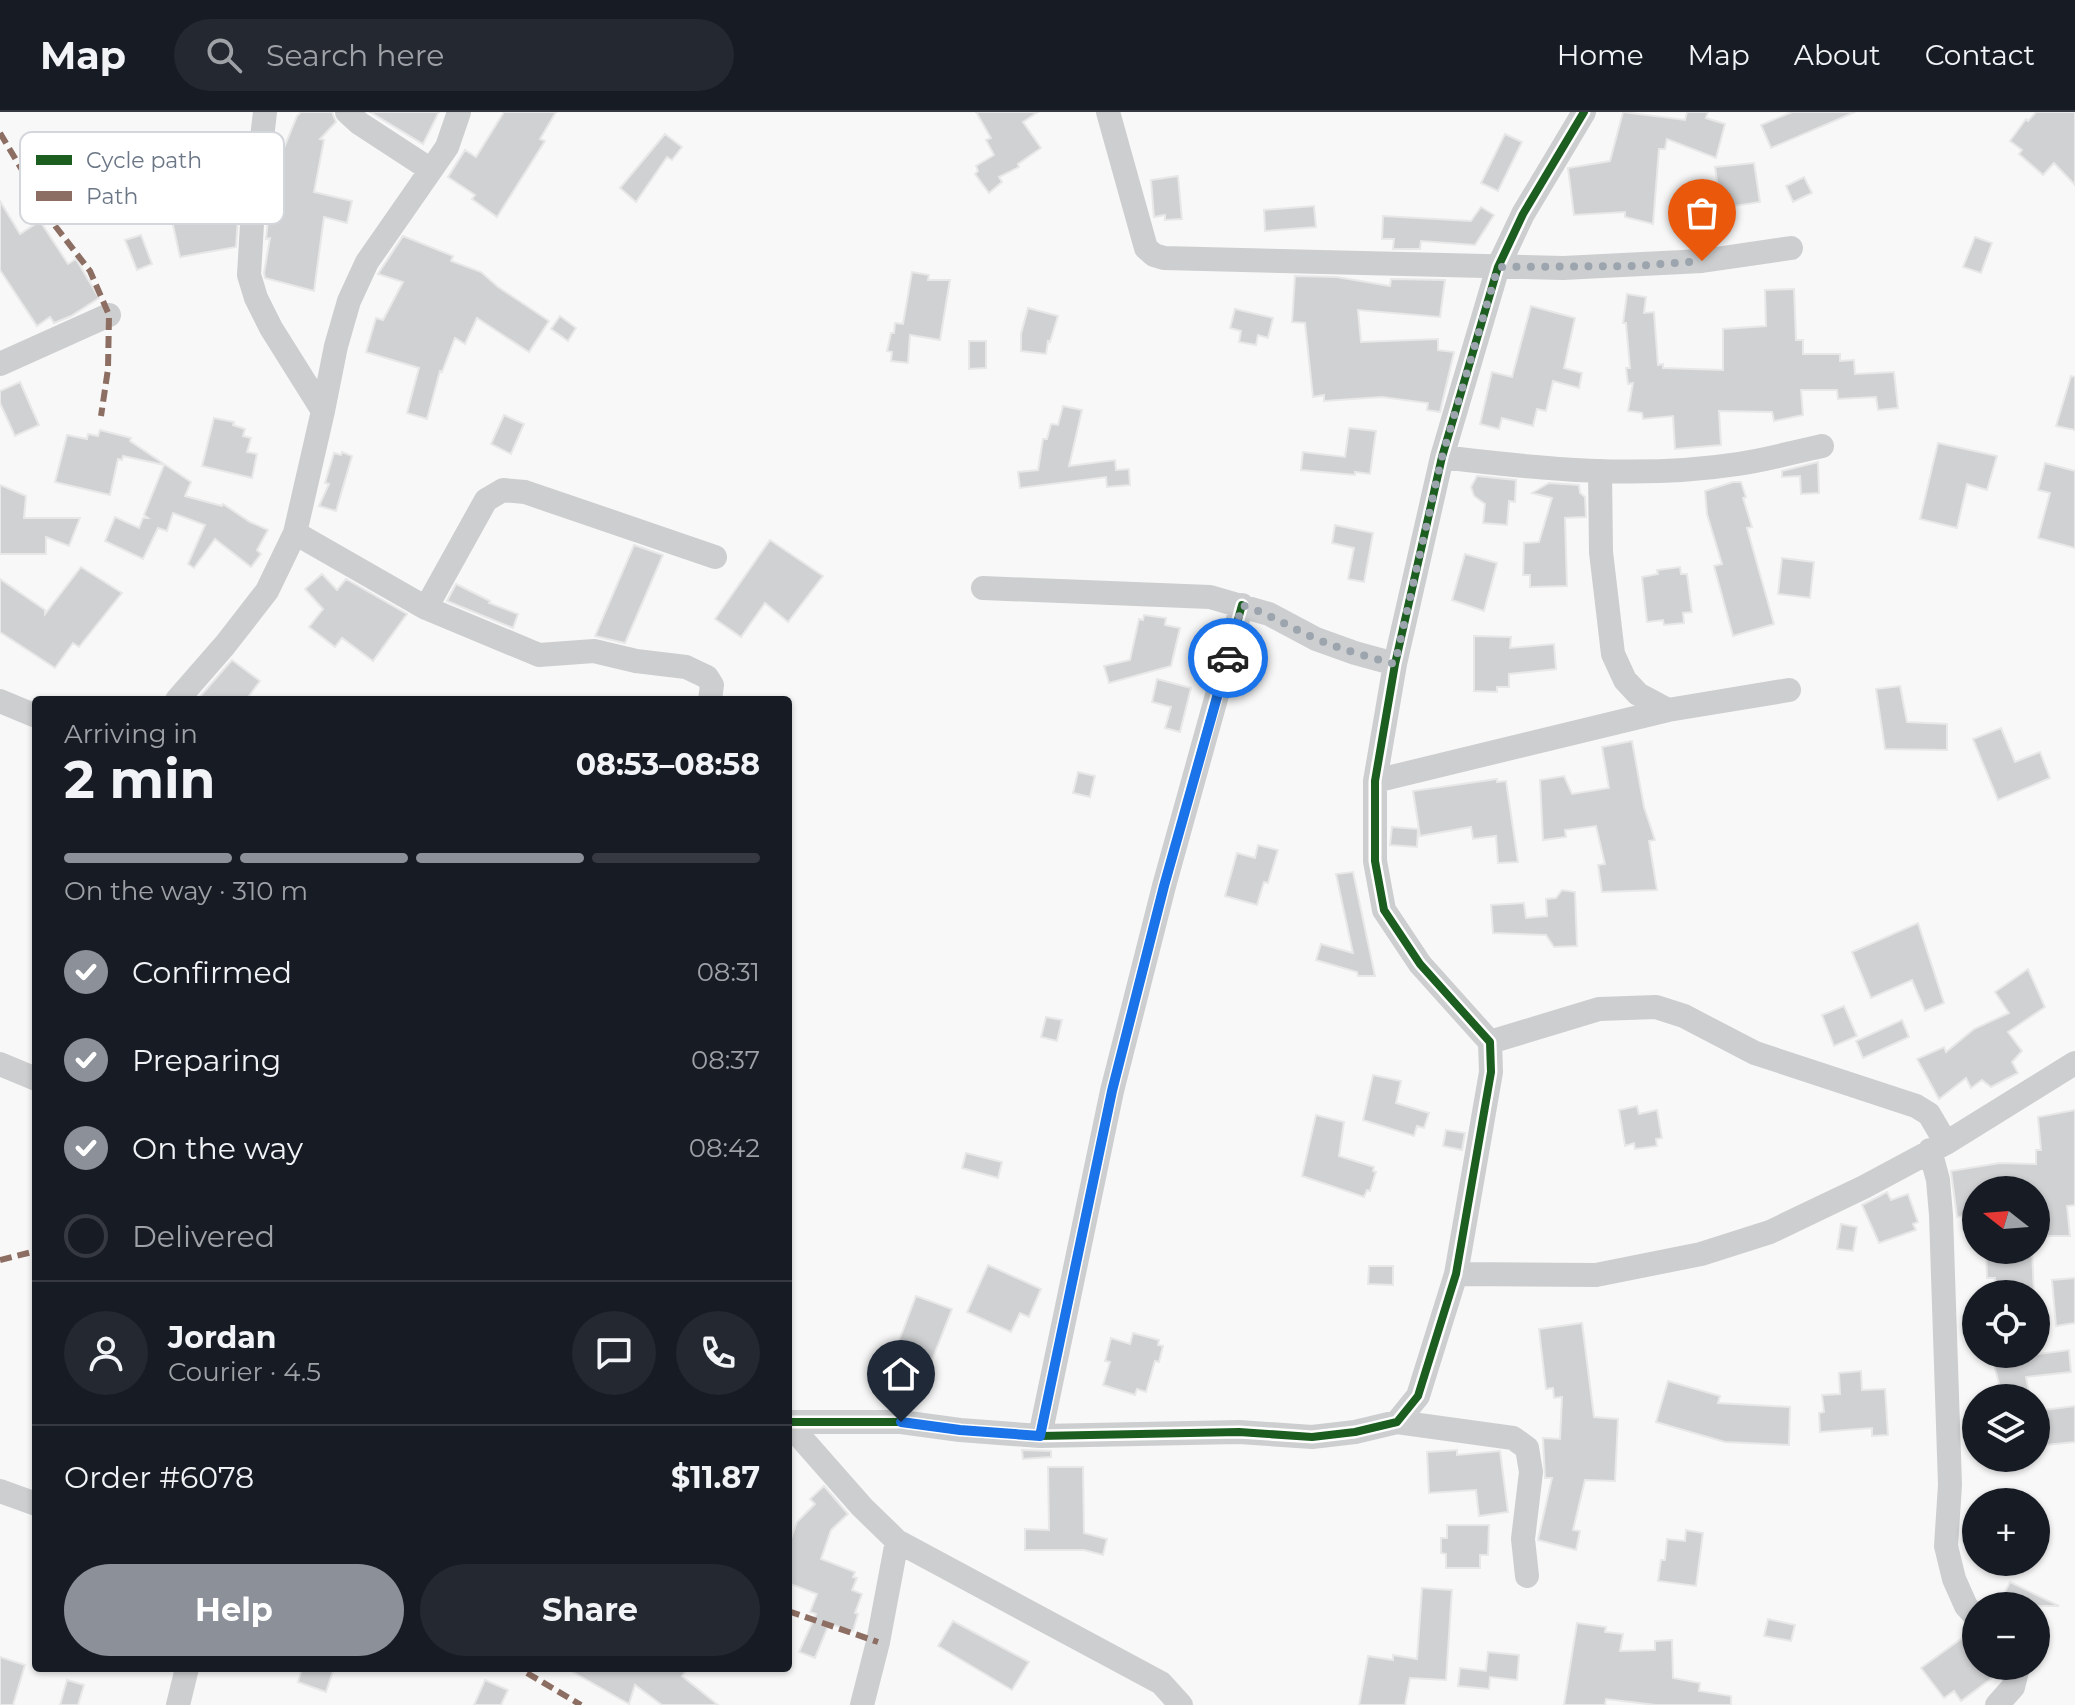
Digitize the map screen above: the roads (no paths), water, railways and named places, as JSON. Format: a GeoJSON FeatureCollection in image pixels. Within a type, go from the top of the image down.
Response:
{"type":"FeatureCollection","features":[{"type":"Feature","properties":{"kind":"street"},"geometry":{"type":"LineString","coordinates":[[263,132],[265,112]]}},
{"type":"Feature","properties":{"kind":"street"},"geometry":{"type":"LineString","coordinates":[[347,112],[431,170]]}},
{"type":"Feature","properties":{"kind":"street"},"geometry":{"type":"LineString","coordinates":[[180,696],[267,591],[295,533],[336,346],[349,301],[391,224],[447,147],[459,112]]}},
{"type":"Feature","properties":{"kind":"street"},"geometry":{"type":"LineString","coordinates":[[1108,112],[1146,248],[1154,255],[1191,259],[1498,267],[1635,266],[1702,261],[1791,248]]}},
{"type":"Feature","properties":{"kind":"street"},"geometry":{"type":"LineString","coordinates":[[1397,1422],[1418,1396],[1456,1274],[1491,1072],[1490,1042],[1420,964],[1384,910],[1375,861],[1375,781],[1395,664],[1442,457],[1498,267],[1523,214],[1584,112]]}},
{"type":"Feature","properties":{"kind":"street"},"geometry":{"type":"LineString","coordinates":[[252,224],[249,275],[256,298],[323,411]]}},
{"type":"Feature","properties":{"kind":"street"},"geometry":{"type":"LineString","coordinates":[[0,364],[109,315]]}},
{"type":"Feature","properties":{"kind":"street"},"geometry":{"type":"LineString","coordinates":[[1442,457],[1518,467],[1653,471],[1738,464],[1822,446]]}},
{"type":"Feature","properties":{"kind":"street"},"geometry":{"type":"LineString","coordinates":[[1600,471],[1601,552],[1613,654],[1625,680],[1638,694],[1668,710]]}},
{"type":"Feature","properties":{"kind":"street"},"geometry":{"type":"LineString","coordinates":[[426,608],[486,500],[503,490],[525,492],[715,557]]}},
{"type":"Feature","properties":{"kind":"street"},"geometry":{"type":"LineString","coordinates":[[295,533],[426,608],[539,655],[594,651],[636,661],[686,667],[707,677],[712,685],[711,696]]}},
{"type":"Feature","properties":{"kind":"street"},"geometry":{"type":"LineString","coordinates":[[983,588],[1210,597],[1269,614],[1316,639],[1395,664]]}},
{"type":"Feature","properties":{"kind":"street"},"geometry":{"type":"LineString","coordinates":[[1040,1436],[1112,1091],[1164,886],[1242,605]]}},
{"type":"Feature","properties":{"kind":"street"},"geometry":{"type":"LineString","coordinates":[[1375,781],[1668,710],[1789,690]]}},
{"type":"Feature","properties":{"kind":"street"},"geometry":{"type":"LineString","coordinates":[[0,701],[32,714]]}},
{"type":"Feature","properties":{"kind":"street"},"geometry":{"type":"LineString","coordinates":[[1490,1042],[1599,1009],[1656,1007],[1684,1016],[1755,1053],[1916,1106],[1929,1114],[1938,1147],[1941,1215],[1950,1485],[1946,1546],[1962,1597]]}},
{"type":"Feature","properties":{"kind":"street"},"geometry":{"type":"LineString","coordinates":[[1456,1274],[1596,1275],[1701,1254],[1770,1232],[1938,1147],[2075,1063]]}},
{"type":"Feature","properties":{"kind":"street"},"geometry":{"type":"LineString","coordinates":[[0,1064],[32,1077]]}},
{"type":"Feature","properties":{"kind":"street"},"geometry":{"type":"LineString","coordinates":[[792,1422],[901,1422],[1040,1436],[1239,1432],[1312,1437],[1355,1432],[1397,1422],[1513,1438],[1527,1448],[1531,1472],[1523,1539],[1527,1576]]}},
{"type":"Feature","properties":{"kind":"street"},"geometry":{"type":"LineString","coordinates":[[792,1427],[862,1507],[897,1541],[1161,1683],[1181,1705]]}},
{"type":"Feature","properties":{"kind":"street"},"geometry":{"type":"LineString","coordinates":[[0,1491],[32,1503]]}},
{"type":"Feature","properties":{"kind":"street"},"geometry":{"type":"LineString","coordinates":[[862,1705],[878,1642],[897,1541]]}},
{"type":"Feature","properties":{"kind":"street"},"geometry":{"type":"LineString","coordinates":[[178,1705],[186,1672]]}},
{"type":"Feature","properties":{"kind":"street"},"geometry":{"type":"LineString","coordinates":[[1997,1705],[2013,1687],[2015,1680]]}}]}
